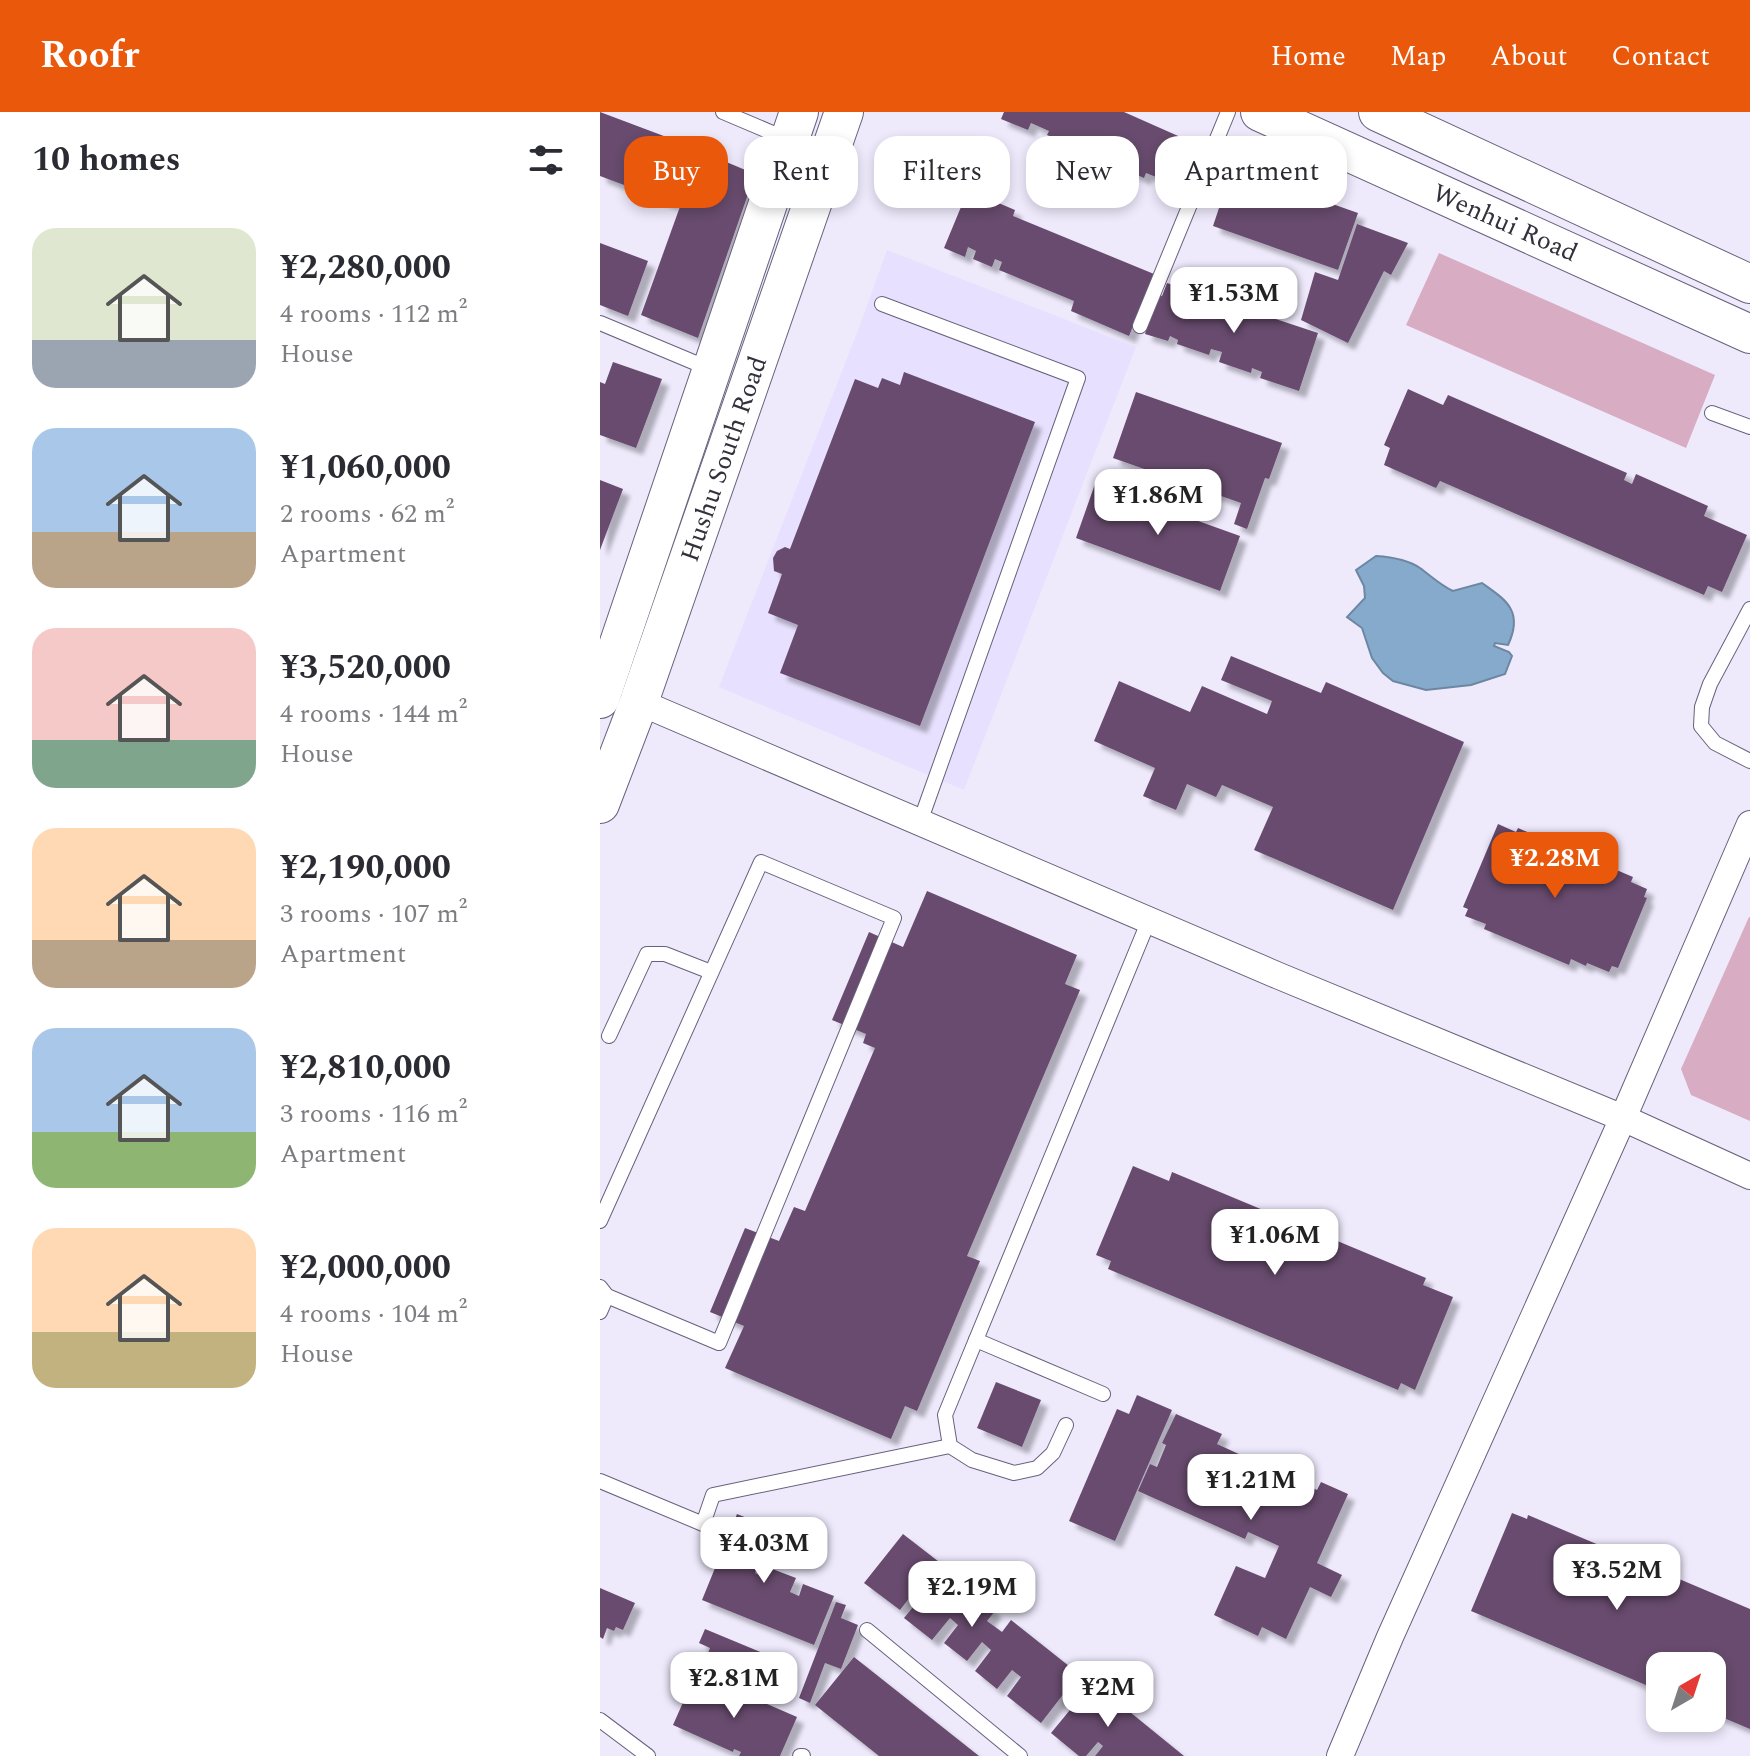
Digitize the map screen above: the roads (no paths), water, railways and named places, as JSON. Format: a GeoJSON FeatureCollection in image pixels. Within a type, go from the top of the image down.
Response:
{"type":"FeatureCollection","features":[{"type":"Feature","properties":{"kind":"main road","name":"Hushu South Road"},"geometry":{"type":"LineString","coordinates":[[600,804],[639,702],[844,112]]}},
{"type":"Feature","properties":{"kind":"main road","name":"Wenhui Road"},"geometry":{"type":"LineString","coordinates":[[1260,112],[1750,334]]}},
{"type":"Feature","properties":{"kind":"main road","name":"Wenhui Road"},"geometry":{"type":"LineString","coordinates":[[1378,112],[1750,284]]}},
{"type":"Feature","properties":{"kind":"main road","name":"Hushu South Road"},"geometry":{"type":"LineString","coordinates":[[600,699],[795,127]]}},
{"type":"Feature","properties":{"kind":"street"},"geometry":{"type":"LineString","coordinates":[[639,702],[1623,1118],[1750,1176]]}},
{"type":"Feature","properties":{"kind":"street"},"geometry":{"type":"LineString","coordinates":[[1340,1756],[1750,824]]}},
{"type":"Feature","properties":{"kind":"lane"},"geometry":{"type":"LineString","coordinates":[[723,112],[795,127]]}},
{"type":"Feature","properties":{"kind":"lane"},"geometry":{"type":"LineString","coordinates":[[1140,326],[1228,112]]}},
{"type":"Feature","properties":{"kind":"lane"},"geometry":{"type":"LineString","coordinates":[[882,304],[1078,378],[920,822]]}},
{"type":"Feature","properties":{"kind":"lane"},"geometry":{"type":"LineString","coordinates":[[600,323],[711,369]]}},
{"type":"Feature","properties":{"kind":"lane"},"geometry":{"type":"LineString","coordinates":[[1712,413],[1750,427]]}},
{"type":"Feature","properties":{"kind":"lane"},"geometry":{"type":"LineString","coordinates":[[1750,609],[1710,684],[1702,707],[1701,726],[1715,743],[1750,761]]}},
{"type":"Feature","properties":{"kind":"lane"},"geometry":{"type":"LineString","coordinates":[[600,1221],[761,862],[894,918],[719,1343],[603,1291],[600,1312]]}},
{"type":"Feature","properties":{"kind":"lane"},"geometry":{"type":"LineString","coordinates":[[950,1446],[945,1415],[1149,920]]}},
{"type":"Feature","properties":{"kind":"lane"},"geometry":{"type":"LineString","coordinates":[[609,1036],[647,954],[665,954],[711,972]]}},
{"type":"Feature","properties":{"kind":"lane"},"geometry":{"type":"LineString","coordinates":[[976,1340],[1103,1394]]}},
{"type":"Feature","properties":{"kind":"lane"},"geometry":{"type":"LineString","coordinates":[[600,1481],[703,1524],[713,1495],[950,1446],[972,1460],[1014,1473],[1037,1468],[1053,1453],[1066,1425]]}},
{"type":"Feature","properties":{"kind":"lane"},"geometry":{"type":"LineString","coordinates":[[867,1630],[1020,1756]]}},
{"type":"Feature","properties":{"kind":"lane"},"geometry":{"type":"LineString","coordinates":[[600,1720],[648,1756]]}},
{"type":"Feature","properties":{"kind":"water"},"geometry":{"type":"Polygon","coordinates":[[[1376,556],[1410,562],[1453,591],[1482,583],[1505,601],[1513,615],[1512,633],[1508,645],[1495,643],[1494,646],[1512,656],[1505,674],[1471,685],[1426,690],[1393,681],[1383,673],[1372,658],[1362,628],[1347,617],[1365,598],[1364,586],[1356,570],[1376,556]]]}}]}
